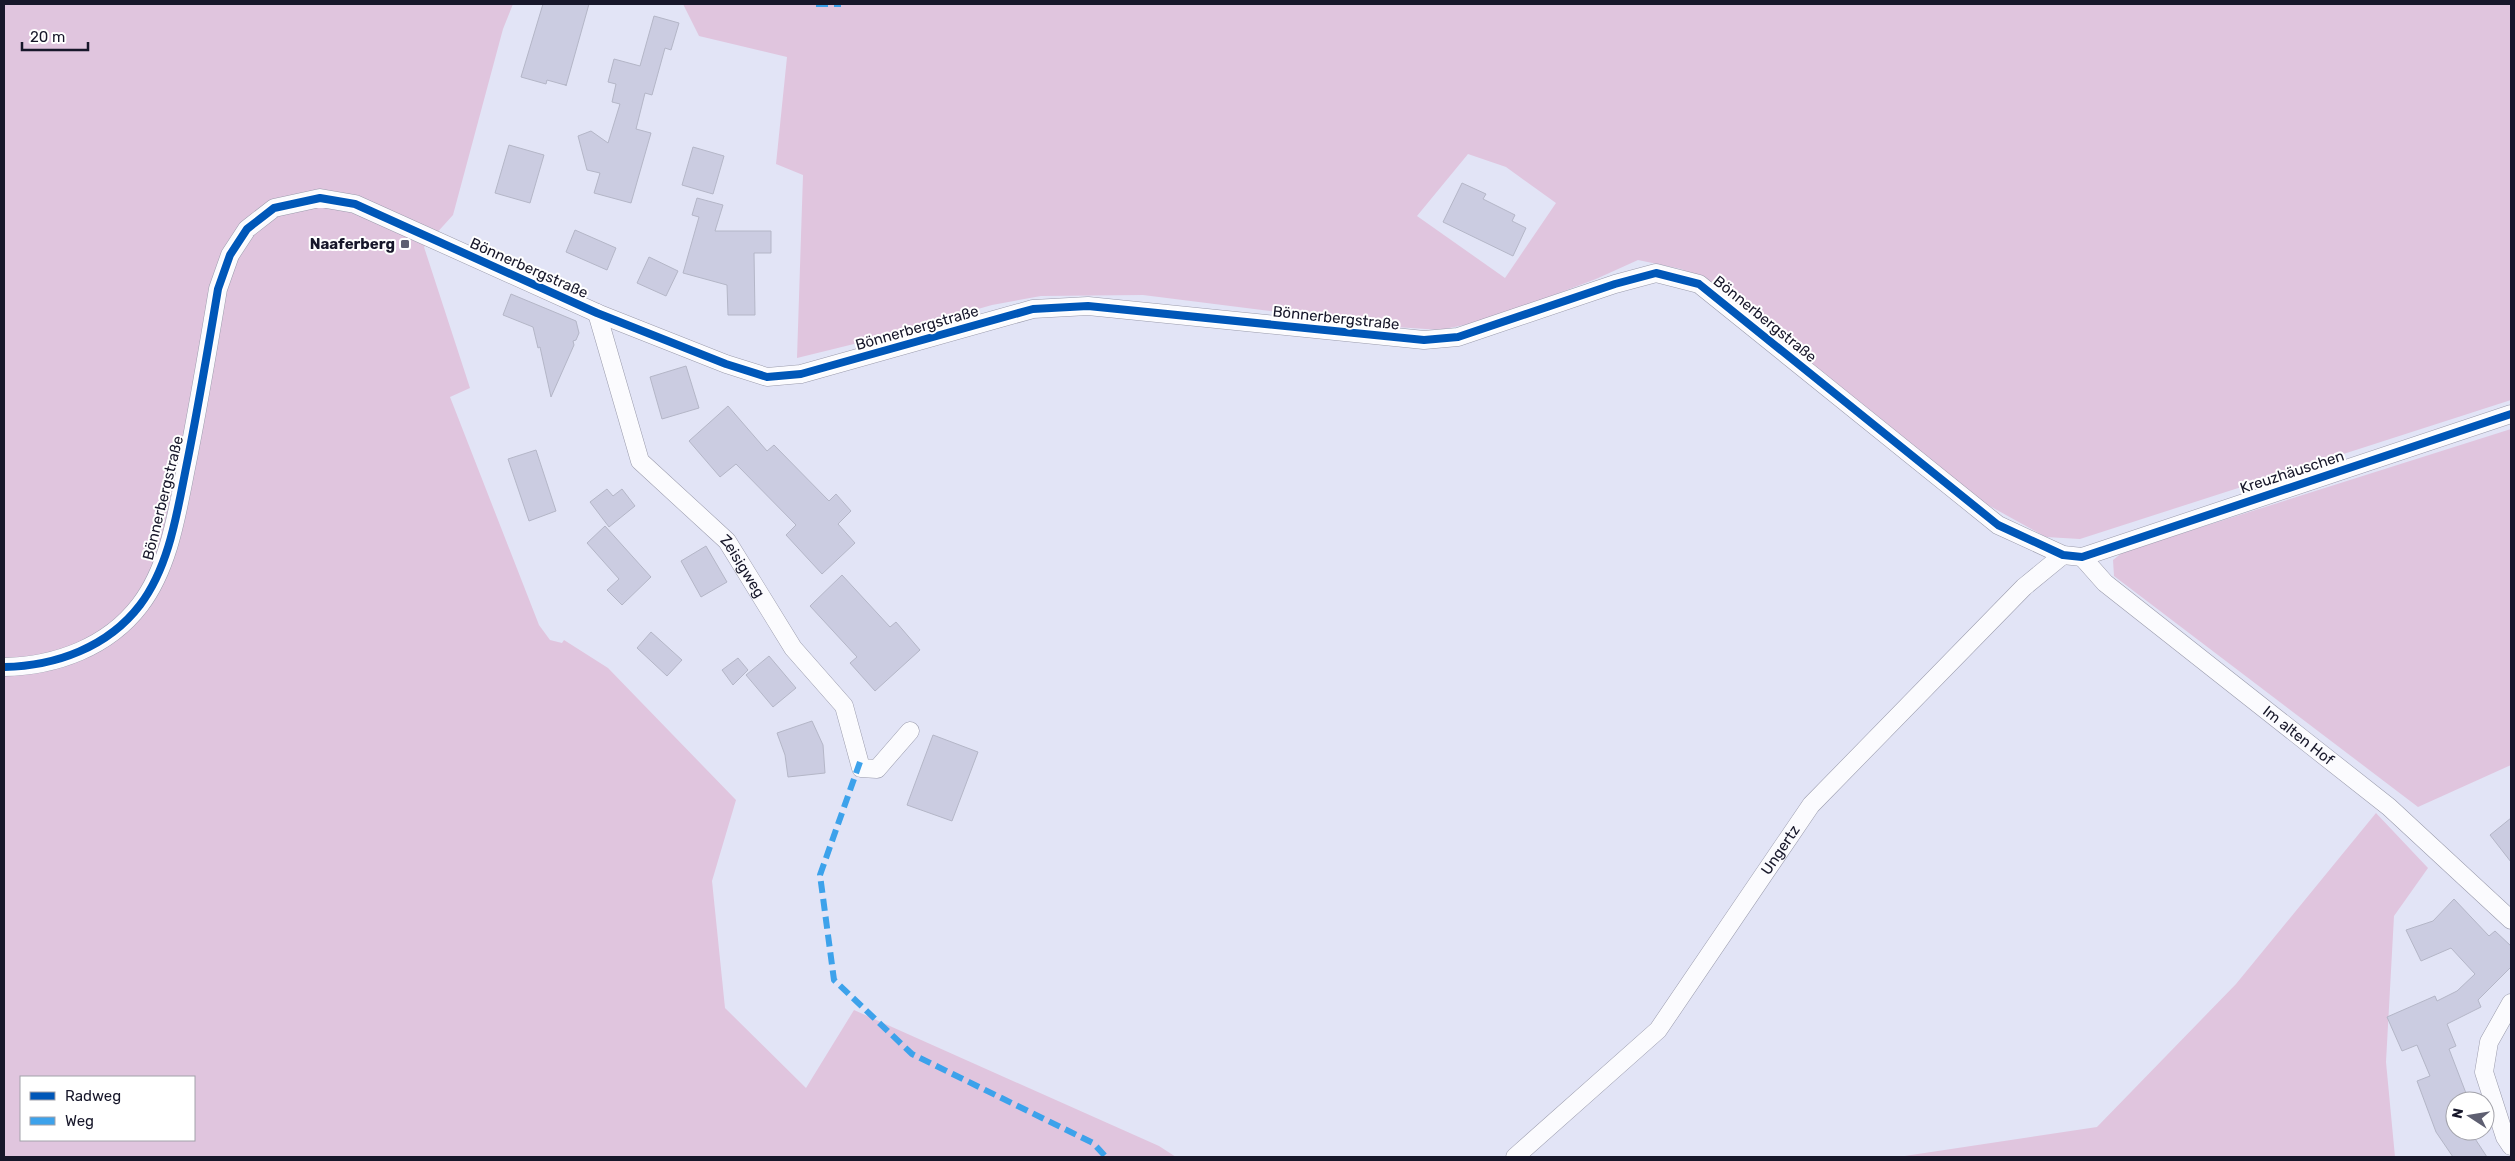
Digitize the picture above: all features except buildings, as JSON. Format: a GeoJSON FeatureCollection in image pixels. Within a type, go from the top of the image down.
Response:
{"type":"FeatureCollection","features":[{"type":"Feature","properties":{"kind":"street","name":"Bönnerbergstraße"},"geometry":{"type":"LineString","coordinates":[[4,667],[30,667],[61,660],[91,647],[114,631],[140,604],[161,568],[178,505],[218,289],[230,256],[247,229],[274,208],[320,198],[355,204],[597,313],[726,364],[767,376],[801,374],[1033,310],[1088,306],[1424,340],[1458,337],[1614,284],[1656,273],[1699,284],[1998,525],[2063,555],[2082,557]]}},
{"type":"Feature","properties":{"kind":"street","name":"Zeisigweg"},"geometry":{"type":"LineString","coordinates":[[597,313],[640,461],[727,542],[793,648],[844,706],[862,768],[878,769],[910,731]]}},
{"type":"Feature","properties":{"kind":"street","name":"Kreuzhäuschen"},"geometry":{"type":"LineString","coordinates":[[2082,557],[2511,414]]}},
{"type":"Feature","properties":{"kind":"street","name":"Ungertz"},"geometry":{"type":"LineString","coordinates":[[1515,1157],[1658,1030],[1811,805],[2024,587],[2063,555]]}},
{"type":"Feature","properties":{"kind":"street","name":"Im alten Hof"},"geometry":{"type":"LineString","coordinates":[[2082,557],[2105,583],[2389,806],[2511,920]]}},
{"type":"Feature","properties":{"kind":"street"},"geometry":{"type":"LineString","coordinates":[[2511,1003],[2489,1042],[2484,1072],[2505,1137],[2511,1146]]}},
{"type":"Feature","properties":{"kind":"shaded area"},"geometry":{"type":"Polygon","coordinates":[[[4,4],[513,4],[503,29],[453,215],[424,247],[470,388],[450,397],[539,625],[550,640],[562,643],[564,640],[608,668],[736,800],[712,881],[725,1008],[806,1088],[854,1010],[1159,1146],[1176,1157],[4,1157],[4,4]]]}},
{"type":"Feature","properties":{"kind":"shaded area"},"geometry":{"type":"Polygon","coordinates":[[[683,4],[2511,4],[2511,400],[2080,539],[2046,537],[1977,499],[1711,283],[1681,269],[1638,260],[1596,279],[1488,320],[1440,330],[1396,327],[1143,295],[1041,296],[992,305],[858,343],[797,358],[803,175],[776,164],[787,57],[699,36],[683,4]],[[1468,154],[1417,216],[1505,278],[1556,203],[1506,167],[1468,154]]]}},
{"type":"Feature","properties":{"kind":"shaded area"},"geometry":{"type":"Polygon","coordinates":[[[2511,429],[2511,765],[2418,807],[2114,576],[2113,560],[2123,552],[2511,429]]]}},
{"type":"Feature","properties":{"kind":"shaded area"},"geometry":{"type":"Polygon","coordinates":[[[2376,813],[2428,868],[2394,916],[2386,1062],[2395,1157],[1898,1157],[2097,1127],[2236,984],[2376,813]]]}},
{"type":"Feature","properties":{"kind":"marked path"},"geometry":{"type":"LineString","coordinates":[[816,4],[841,4]]}},
{"type":"Feature","properties":{"kind":"marked path"},"geometry":{"type":"LineString","coordinates":[[860,762],[820,875],[834,980],[912,1054],[1093,1143],[1106,1157]]}},
{"type":"Feature","properties":{"kind":"cycle path"},"geometry":{"type":"LineString","coordinates":[[4,667],[43,663],[80,651],[97,643],[113,632],[140,605],[158,574],[175,521],[195,424],[218,289],[230,255],[247,229],[274,208],[320,198],[355,204],[597,313],[726,364],[767,377],[801,374],[1033,309],[1088,306],[1424,340],[1458,337],[1615,284],[1656,273],[1699,284],[1998,525],[2063,555],[2082,557],[2511,414]]}},
{"type":"Feature","properties":{"kind":"place","name":"Naaferberg"},"geometry":{"type":"Point","coordinates":[405,244]}}]}
